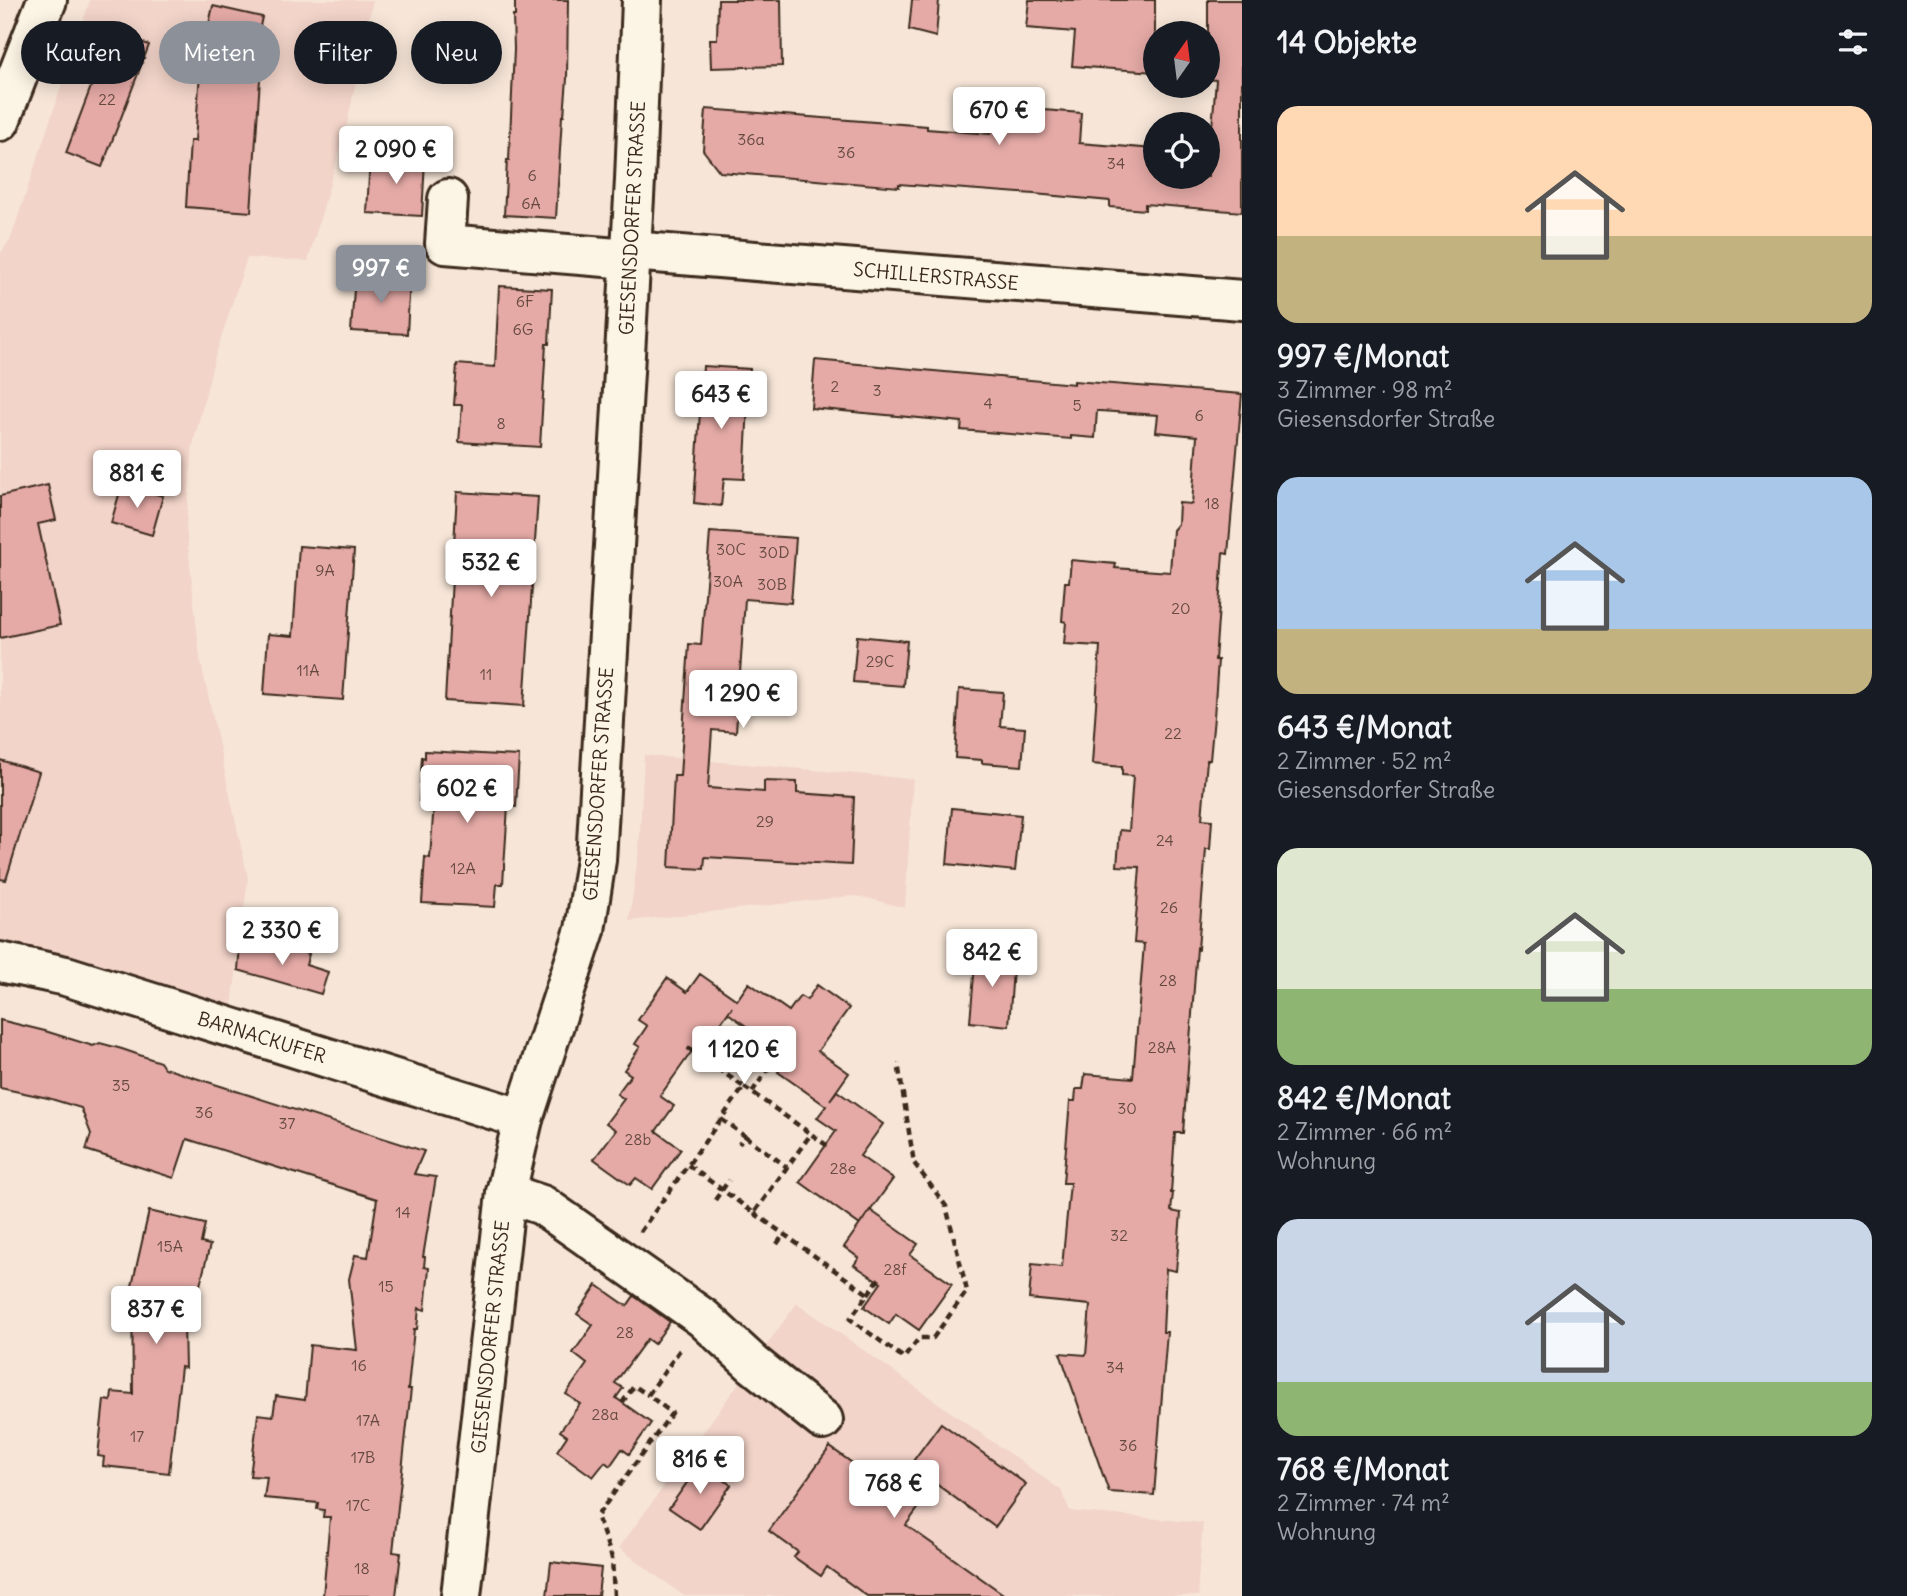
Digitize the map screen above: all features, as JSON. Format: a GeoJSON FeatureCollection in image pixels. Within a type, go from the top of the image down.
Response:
{"type":"FeatureCollection","features":[{"type":"Feature","properties":{"kind":"street"},"geometry":{"type":"LineString","coordinates":[[0,121],[47,0]]}},
{"type":"Feature","properties":{"kind":"street","name":"GIESENSDORFER STRASSE"},"geometry":{"type":"LineString","coordinates":[[461,1596],[506,1193],[523,1119],[585,930],[596,860],[631,255],[642,0]]}},
{"type":"Feature","properties":{"kind":"street","name":"SCHILLERSTRASSE"},"geometry":{"type":"LineString","coordinates":[[449,199],[445,244],[1242,300]]}},
{"type":"Feature","properties":{"kind":"street","name":"BARNACKUFER"},"geometry":{"type":"LineString","coordinates":[[0,962],[66,976],[523,1119]]}},
{"type":"Feature","properties":{"kind":"street"},"geometry":{"type":"LineString","coordinates":[[506,1193],[542,1205],[703,1318],[753,1364],[823,1420]]}},
{"type":"Feature","properties":{"kind":"path"},"geometry":{"type":"LineString","coordinates":[[687,1046],[829,1147]]}},
{"type":"Feature","properties":{"kind":"path"},"geometry":{"type":"LineString","coordinates":[[752,1092],[783,1048]]}},
{"type":"Feature","properties":{"kind":"path"},"geometry":{"type":"LineString","coordinates":[[881,1276],[850,1319],[904,1358],[919,1338],[933,1338],[967,1291],[946,1206],[914,1163],[898,1063]]}},
{"type":"Feature","properties":{"kind":"path"},"geometry":{"type":"LineString","coordinates":[[620,1259],[744,1087]]}},
{"type":"Feature","properties":{"kind":"path"},"geometry":{"type":"LineString","coordinates":[[721,1119],[787,1167]]}},
{"type":"Feature","properties":{"kind":"path"},"geometry":{"type":"LineString","coordinates":[[754,1213],[810,1134]]}},
{"type":"Feature","properties":{"kind":"path"},"geometry":{"type":"LineString","coordinates":[[739,1144],[745,1136]]}},
{"type":"Feature","properties":{"kind":"path"},"geometry":{"type":"LineString","coordinates":[[688,1165],[868,1294]]}},
{"type":"Feature","properties":{"kind":"path"},"geometry":{"type":"LineString","coordinates":[[715,1200],[729,1180]]}},
{"type":"Feature","properties":{"kind":"path"},"geometry":{"type":"LineString","coordinates":[[777,1244],[784,1234]]}},
{"type":"Feature","properties":{"kind":"path"},"geometry":{"type":"LineString","coordinates":[[648,1395],[703,1318]]}},
{"type":"Feature","properties":{"kind":"path"},"geometry":{"type":"LineString","coordinates":[[614,1596],[612,1558],[597,1516],[672,1413],[634,1386],[622,1403]]}},
{"type":"Feature","properties":{"kind":"shaded area"},"geometry":{"type":"Polygon","coordinates":[[[90,0],[373,0],[369,21],[294,21],[294,84],[355,84],[347,124],[308,261],[247,258],[214,360],[193,445],[186,526],[200,658],[248,878],[231,1014],[0,945],[0,254],[11,238],[62,84],[145,84],[145,21],[83,21],[90,0]]]}},
{"type":"Feature","properties":{"kind":"shaded area"},"geometry":{"type":"Polygon","coordinates":[[[644,755],[913,779],[905,908],[852,896],[629,921],[639,849],[644,755]]]}},
{"type":"Feature","properties":{"kind":"shaded area"},"geometry":{"type":"Polygon","coordinates":[[[797,1303],[1061,1490],[1070,1511],[1203,1523],[1199,1596],[684,1596],[619,1548],[797,1303]]]}},
{"type":"Feature","properties":{"kind":"building"},"geometry":{"type":"Polygon","coordinates":[[[515,0],[568,0],[567,79],[556,218],[504,215],[509,160],[515,0]]]}},
{"type":"Feature","properties":{"kind":"building"},"geometry":{"type":"Polygon","coordinates":[[[718,0],[781,0],[782,66],[711,68],[710,39],[717,39],[718,0]]]}},
{"type":"Feature","properties":{"kind":"building"},"geometry":{"type":"Polygon","coordinates":[[[912,0],[939,0],[936,37],[909,30],[912,0]]]}},
{"type":"Feature","properties":{"kind":"building"},"geometry":{"type":"Polygon","coordinates":[[[1029,0],[1155,0],[1155,21],[1143,21],[1143,71],[1072,66],[1075,32],[1026,28],[1029,0]]]}},
{"type":"Feature","properties":{"kind":"building"},"geometry":{"type":"Polygon","coordinates":[[[1208,0],[1242,0],[1242,212],[1145,204],[1145,210],[1110,207],[1110,201],[1034,194],[899,184],[899,187],[720,172],[703,150],[706,109],[927,126],[927,129],[990,134],[993,106],[1081,113],[1079,143],[1143,148],[1143,189],[1220,189],[1220,112],[1213,112],[1214,98],[1220,98],[1220,21],[1208,21],[1208,0]]]}},
{"type":"Feature","properties":{"kind":"building"},"geometry":{"type":"Polygon","coordinates":[[[213,6],[262,17],[261,21],[210,21],[213,6]]]}},
{"type":"Feature","properties":{"kind":"building"},"geometry":{"type":"Polygon","coordinates":[[[92,84],[134,84],[102,167],[66,153],[92,84]]]}},
{"type":"Feature","properties":{"kind":"building"},"geometry":{"type":"Polygon","coordinates":[[[199,84],[260,84],[251,212],[186,207],[190,141],[195,141],[199,84]]]}},
{"type":"Feature","properties":{"kind":"building"},"geometry":{"type":"Polygon","coordinates":[[[370,156],[425,160],[422,216],[367,213],[370,156]]]}},
{"type":"Feature","properties":{"kind":"building"},"geometry":{"type":"Polygon","coordinates":[[[355,275],[410,278],[407,334],[351,331],[355,275]]]}},
{"type":"Feature","properties":{"kind":"building"},"geometry":{"type":"Polygon","coordinates":[[[499,286],[552,289],[540,447],[459,442],[462,405],[454,405],[457,364],[495,367],[499,286]]]}},
{"type":"Feature","properties":{"kind":"building"},"geometry":{"type":"Polygon","coordinates":[[[815,360],[1074,384],[1074,381],[1242,394],[1228,554],[1223,553],[1215,660],[1218,660],[1214,717],[1202,819],[1212,820],[1210,849],[1206,849],[1183,1133],[1175,1133],[1171,1211],[1181,1213],[1176,1271],[1166,1269],[1163,1332],[1167,1332],[1154,1495],[1109,1492],[1060,1353],[1086,1355],[1090,1305],[1029,1299],[1032,1264],[1062,1267],[1070,1183],[1063,1183],[1070,1101],[1075,1101],[1076,1089],[1083,1089],[1085,1074],[1133,1078],[1144,944],[1134,943],[1140,867],[1117,866],[1120,830],[1129,831],[1133,776],[1122,775],[1122,767],[1092,764],[1100,646],[1064,644],[1066,622],[1062,621],[1065,582],[1069,582],[1071,560],[1116,564],[1115,568],[1170,572],[1173,530],[1178,524],[1179,503],[1192,504],[1197,436],[1156,432],[1158,415],[1097,411],[1095,438],[1071,436],[1071,439],[961,430],[962,422],[811,408],[815,360]]]}},
{"type":"Feature","properties":{"kind":"building"},"geometry":{"type":"Polygon","coordinates":[[[703,366],[750,369],[744,479],[724,478],[721,506],[694,503],[703,366]]]}},
{"type":"Feature","properties":{"kind":"building"},"geometry":{"type":"Polygon","coordinates":[[[122,484],[163,496],[152,535],[111,523],[122,484]]]}},
{"type":"Feature","properties":{"kind":"building"},"geometry":{"type":"Polygon","coordinates":[[[48,485],[56,520],[38,524],[60,625],[0,638],[0,496],[48,485]]]}},
{"type":"Feature","properties":{"kind":"building"},"geometry":{"type":"Polygon","coordinates":[[[457,492],[538,497],[524,706],[445,701],[457,492]]]}},
{"type":"Feature","properties":{"kind":"building"},"geometry":{"type":"Polygon","coordinates":[[[710,532],[796,538],[791,603],[745,599],[736,732],[712,730],[708,788],[764,792],[764,781],[797,782],[797,793],[854,797],[851,865],[705,857],[704,869],[669,867],[674,776],[680,776],[689,644],[701,645],[710,532]]]}},
{"type":"Feature","properties":{"kind":"building"},"geometry":{"type":"Polygon","coordinates":[[[299,546],[354,550],[343,700],[264,694],[268,634],[293,636],[299,546]]]}},
{"type":"Feature","properties":{"kind":"building"},"geometry":{"type":"Polygon","coordinates":[[[857,636],[907,641],[903,686],[853,682],[857,636]]]}},
{"type":"Feature","properties":{"kind":"building"},"geometry":{"type":"Polygon","coordinates":[[[959,689],[1003,692],[1000,726],[1025,728],[1022,766],[955,758],[959,689]]]}},
{"type":"Feature","properties":{"kind":"building"},"geometry":{"type":"Polygon","coordinates":[[[425,751],[519,756],[516,807],[508,806],[503,884],[497,884],[495,907],[422,903],[425,857],[430,858],[434,802],[419,801],[422,757],[425,758],[425,751]]]}},
{"type":"Feature","properties":{"kind":"building"},"geometry":{"type":"Polygon","coordinates":[[[0,760],[39,772],[6,880],[0,879],[0,760]]]}},
{"type":"Feature","properties":{"kind":"building"},"geometry":{"type":"Polygon","coordinates":[[[952,808],[1021,815],[1015,871],[947,864],[952,808]]]}},
{"type":"Feature","properties":{"kind":"building"},"geometry":{"type":"Polygon","coordinates":[[[267,941],[309,954],[306,965],[328,972],[321,994],[238,970],[240,944],[264,951],[267,941]]]}},
{"type":"Feature","properties":{"kind":"building"},"geometry":{"type":"Polygon","coordinates":[[[976,952],[1014,955],[1009,1026],[970,1022],[976,952]]]}},
{"type":"Feature","properties":{"kind":"building"},"geometry":{"type":"Polygon","coordinates":[[[700,974],[737,1000],[749,983],[789,1011],[800,996],[807,1000],[817,985],[849,1008],[818,1051],[849,1073],[830,1100],[837,1091],[883,1124],[860,1156],[893,1179],[860,1225],[800,1182],[836,1131],[817,1118],[826,1106],[778,1072],[789,1057],[728,1013],[732,1007],[701,1051],[695,1047],[660,1096],[674,1106],[656,1131],[681,1149],[652,1189],[636,1178],[630,1185],[594,1159],[616,1130],[606,1123],[624,1099],[617,1094],[631,1075],[624,1070],[640,1047],[635,1044],[647,1026],[638,1020],[667,978],[687,992],[700,974]]]}},
{"type":"Feature","properties":{"kind":"building"},"geometry":{"type":"Polygon","coordinates":[[[0,1020],[93,1046],[100,1043],[122,1049],[160,1062],[164,1068],[424,1151],[414,1174],[436,1177],[423,1257],[424,1267],[429,1268],[425,1310],[419,1308],[417,1329],[414,1329],[408,1389],[411,1389],[393,1552],[401,1553],[396,1596],[323,1596],[330,1517],[323,1517],[324,1510],[317,1509],[318,1503],[264,1498],[267,1477],[250,1476],[258,1414],[273,1416],[276,1396],[305,1400],[310,1345],[357,1350],[349,1279],[355,1255],[368,1257],[377,1199],[187,1139],[174,1178],[86,1150],[91,1134],[81,1108],[0,1088],[0,1020]]]}},
{"type":"Feature","properties":{"kind":"building"},"geometry":{"type":"Polygon","coordinates":[[[870,1210],[918,1244],[910,1255],[952,1284],[919,1330],[896,1314],[889,1324],[864,1307],[881,1283],[854,1265],[859,1258],[844,1247],[870,1210]]]}},
{"type":"Feature","properties":{"kind":"building"},"geometry":{"type":"Polygon","coordinates":[[[149,1211],[205,1224],[201,1243],[210,1245],[190,1325],[184,1324],[185,1368],[181,1367],[169,1473],[103,1466],[104,1457],[98,1456],[104,1400],[111,1401],[112,1392],[133,1394],[132,1286],[149,1211]]]}},
{"type":"Feature","properties":{"kind":"building"},"geometry":{"type":"Polygon","coordinates":[[[597,1285],[627,1306],[634,1296],[670,1322],[654,1344],[647,1339],[615,1383],[623,1388],[616,1398],[651,1423],[629,1454],[622,1449],[610,1466],[605,1462],[593,1477],[557,1451],[567,1436],[560,1431],[580,1404],[566,1394],[587,1364],[573,1353],[593,1325],[577,1314],[597,1285]]]}},
{"type":"Feature","properties":{"kind":"building"},"geometry":{"type":"Polygon","coordinates":[[[941,1423],[1026,1484],[995,1527],[936,1484],[906,1525],[1006,1596],[867,1596],[827,1567],[821,1576],[794,1557],[798,1552],[769,1531],[830,1447],[891,1491],[941,1423]]]}},
{"type":"Feature","properties":{"kind":"building"},"geometry":{"type":"Polygon","coordinates":[[[701,1463],[731,1485],[700,1529],[669,1508],[701,1463]]]}},
{"type":"Feature","properties":{"kind":"building"},"geometry":{"type":"Polygon","coordinates":[[[551,1562],[601,1568],[598,1596],[547,1596],[551,1562]]]}}]}
